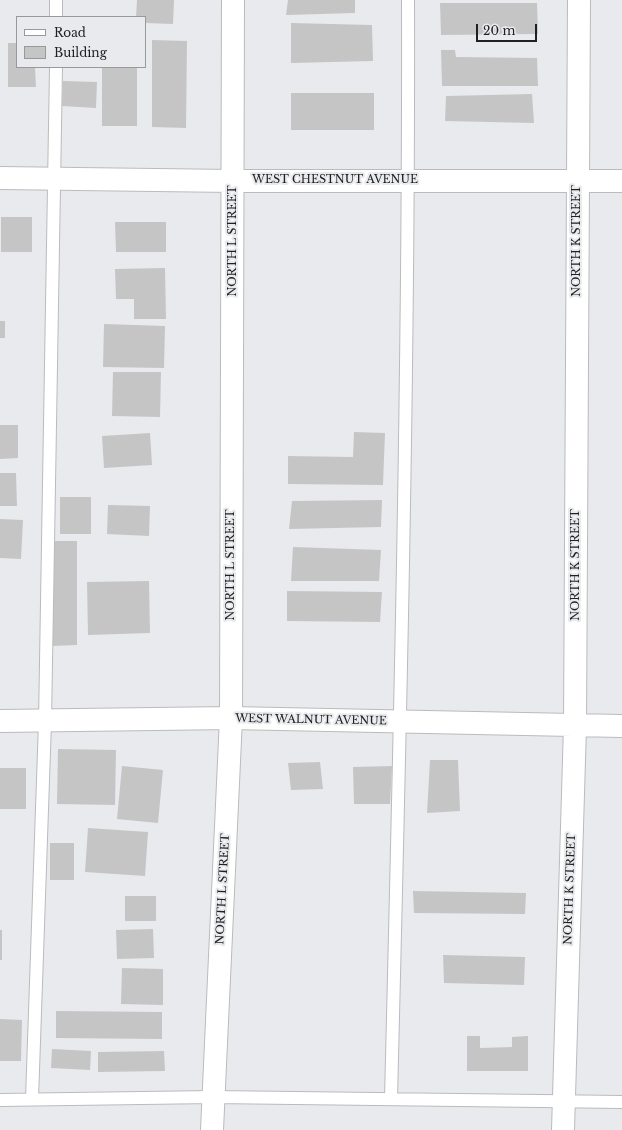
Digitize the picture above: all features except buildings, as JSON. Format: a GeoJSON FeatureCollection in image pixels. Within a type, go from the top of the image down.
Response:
{"type":"FeatureCollection","features":[{"type":"Feature","properties":{"kind":"street","name":"NORTH L STREET"},"geometry":{"type":"LineString","coordinates":[[212,1130],[231,718],[233,0]]}},
{"type":"Feature","properties":{"kind":"street","name":"NORTH K STREET"},"geometry":{"type":"LineString","coordinates":[[563,1130],[575,726],[580,0]]}},
{"type":"Feature","properties":{"kind":"street","name":"WEST CHESTNUT AVENUE"},"geometry":{"type":"LineString","coordinates":[[0,178],[233,181],[622,181]]}},
{"type":"Feature","properties":{"kind":"street","name":"WEST WALNUT AVENUE"},"geometry":{"type":"LineString","coordinates":[[0,721],[45,722],[231,718],[400,723],[622,726]]}},
{"type":"Feature","properties":{"kind":"lane"},"geometry":{"type":"LineString","coordinates":[[56,0],[56,16]]}},
{"type":"Feature","properties":{"kind":"lane"},"geometry":{"type":"LineString","coordinates":[[391,1099],[400,723],[409,180],[408,0]]}},
{"type":"Feature","properties":{"kind":"lane"},"geometry":{"type":"LineString","coordinates":[[32,1099],[45,722],[56,68]]}},
{"type":"Feature","properties":{"kind":"lane"},"geometry":{"type":"LineString","coordinates":[[0,1100],[213,1097],[622,1102]]}}]}
